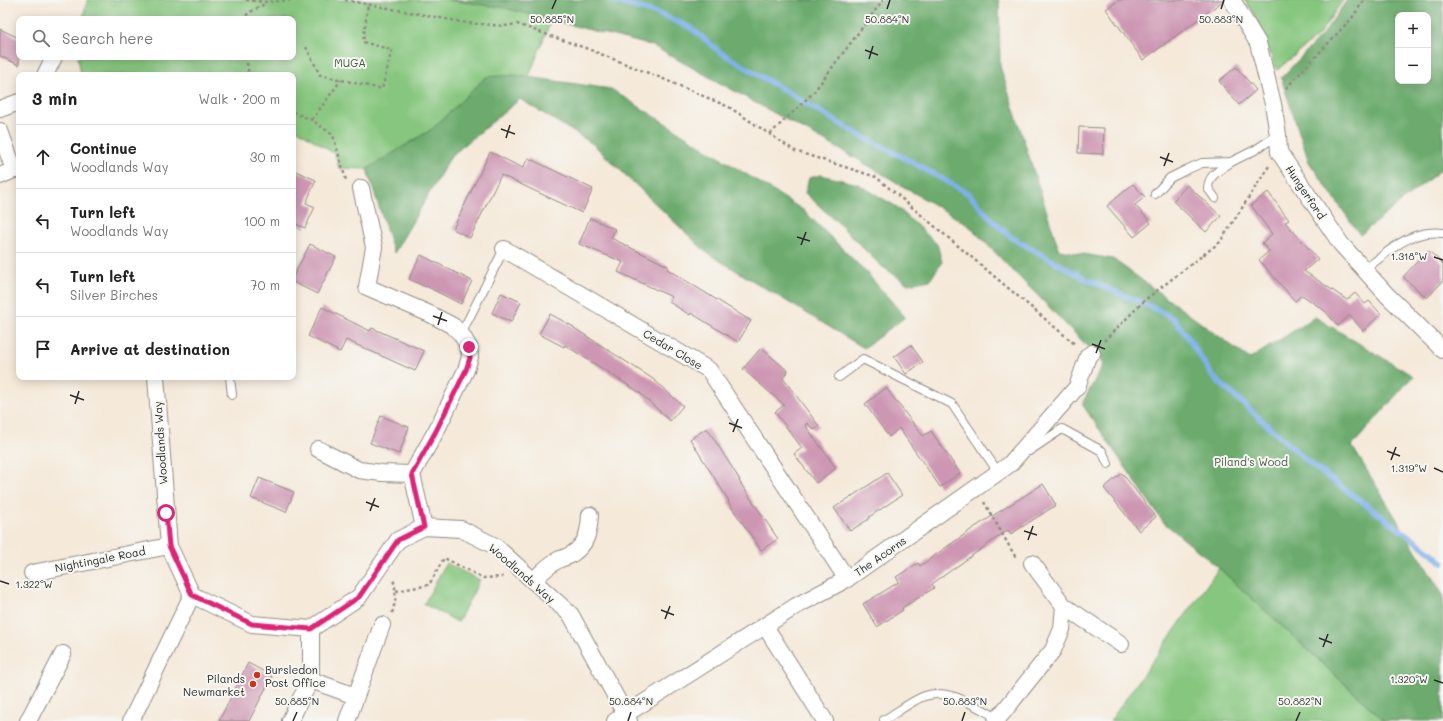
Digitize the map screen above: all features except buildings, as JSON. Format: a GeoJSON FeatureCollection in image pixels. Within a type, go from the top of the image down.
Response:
{"type":"FeatureCollection","features":[{"type":"Feature","properties":{"kind":"street"},"geometry":{"type":"LineString","coordinates":[[1232,0],[1258,43],[1273,104],[1279,152]]}},
{"type":"Feature","properties":{"kind":"street"},"geometry":{"type":"LineString","coordinates":[[46,72],[52,60]]}},
{"type":"Feature","properties":{"kind":"street"},"geometry":{"type":"LineString","coordinates":[[0,109],[16,103]]}},
{"type":"Feature","properties":{"kind":"street"},"geometry":{"type":"LineString","coordinates":[[0,131],[11,172]]}},
{"type":"Feature","properties":{"kind":"street","name":"Hungerford"},"geometry":{"type":"LineString","coordinates":[[1279,152],[1341,244],[1364,270],[1443,350]]}},
{"type":"Feature","properties":{"kind":"street"},"geometry":{"type":"LineString","coordinates":[[361,188],[374,247],[367,287],[453,326],[461,334],[469,347],[470,358],[466,370],[436,431],[412,474],[424,527]]}},
{"type":"Feature","properties":{"kind":"street","name":"Cedar Close"},"geometry":{"type":"LineString","coordinates":[[504,249],[709,370],[847,579]]}},
{"type":"Feature","properties":{"kind":"street","name":"The Acorns"},"geometry":{"type":"LineString","coordinates":[[624,719],[796,606],[847,579],[1004,468],[1077,387],[1090,354]]}},
{"type":"Feature","properties":{"kind":"street","name":"Woodlands Way"},"geometry":{"type":"LineString","coordinates":[[156,380],[169,546],[192,595]]}},
{"type":"Feature","properties":{"kind":"street"},"geometry":{"type":"LineString","coordinates":[[318,449],[359,470],[382,473],[412,474]]}},
{"type":"Feature","properties":{"kind":"street"},"geometry":{"type":"LineString","coordinates":[[529,577],[545,569],[557,560],[572,555],[584,543],[589,532],[590,515]]}},
{"type":"Feature","properties":{"kind":"street","name":"Woodlands Way"},"geometry":{"type":"LineString","coordinates":[[311,629],[359,597],[398,540],[424,527],[460,529],[495,546],[571,615],[624,719]]}},
{"type":"Feature","properties":{"kind":"street","name":"Nightingale Road"},"geometry":{"type":"LineString","coordinates":[[32,572],[169,546]]}},
{"type":"Feature","properties":{"kind":"street"},"geometry":{"type":"LineString","coordinates":[[1032,563],[1064,606],[1121,644]]}},
{"type":"Feature","properties":{"kind":"street"},"geometry":{"type":"LineString","coordinates":[[131,721],[192,595],[252,624],[311,629],[311,680],[290,721]]}},
{"type":"Feature","properties":{"kind":"street"},"geometry":{"type":"LineString","coordinates":[[997,720],[1053,650],[1062,629],[1064,606]]}},
{"type":"Feature","properties":{"kind":"street"},"geometry":{"type":"LineString","coordinates":[[347,721],[382,625]]}},
{"type":"Feature","properties":{"kind":"street"},"geometry":{"type":"LineString","coordinates":[[766,626],[825,721]]}},
{"type":"Feature","properties":{"kind":"street"},"geometry":{"type":"LineString","coordinates":[[28,721],[63,654]]}},
{"type":"Feature","properties":{"kind":"street"},"geometry":{"type":"LineString","coordinates":[[311,680],[355,696]]}},
{"type":"Feature","properties":{"kind":"lane"},"geometry":{"type":"LineString","coordinates":[[1216,198],[1208,188],[1212,175],[1231,162],[1255,150],[1278,135]]}},
{"type":"Feature","properties":{"kind":"lane"},"geometry":{"type":"LineString","coordinates":[[1155,194],[1170,178],[1202,163],[1231,162]]}},
{"type":"Feature","properties":{"kind":"lane"},"geometry":{"type":"LineString","coordinates":[[1364,270],[1405,239],[1417,234],[1435,232],[1443,233]]}},
{"type":"Feature","properties":{"kind":"lane"},"geometry":{"type":"LineString","coordinates":[[461,334],[504,249]]}},
{"type":"Feature","properties":{"kind":"lane"},"geometry":{"type":"LineString","coordinates":[[839,377],[863,359],[952,404],[1004,468],[1062,429],[1102,451],[1108,464]]}},
{"type":"Feature","properties":{"kind":"lane"},"geometry":{"type":"LineString","coordinates":[[230,380],[232,396]]}},
{"type":"Feature","properties":{"kind":"lane"},"geometry":{"type":"LineString","coordinates":[[884,720],[924,696],[939,694],[963,700],[997,720]]}},
{"type":"Feature","properties":{"kind":"path"},"geometry":{"type":"LineString","coordinates":[[246,0],[266,2],[295,0]]}},
{"type":"Feature","properties":{"kind":"path"},"geometry":{"type":"LineString","coordinates":[[345,0],[467,24],[504,26],[518,24],[588,49],[729,107],[795,151],[876,177],[1090,354],[1134,313],[1146,299],[1220,242],[1279,152]]}},
{"type":"Feature","properties":{"kind":"path"},"geometry":{"type":"LineString","coordinates":[[770,134],[813,93],[883,0]]}},
{"type":"Feature","properties":{"kind":"path"},"geometry":{"type":"LineString","coordinates":[[1273,104],[1298,74],[1352,18],[1364,0]]}},
{"type":"Feature","properties":{"kind":"path"},"geometry":{"type":"LineString","coordinates":[[245,16],[266,2]]}},
{"type":"Feature","properties":{"kind":"path"},"geometry":{"type":"LineString","coordinates":[[306,47],[320,74],[382,89],[392,50],[363,42],[368,4]]}},
{"type":"Feature","properties":{"kind":"path"},"geometry":{"type":"LineString","coordinates":[[246,60],[248,72]]}},
{"type":"Feature","properties":{"kind":"path"},"geometry":{"type":"LineString","coordinates":[[312,120],[341,80]]}},
{"type":"Feature","properties":{"kind":"path"},"geometry":{"type":"LineString","coordinates":[[296,113],[312,120],[333,135],[348,187],[361,188]]}},
{"type":"Feature","properties":{"kind":"path"},"geometry":{"type":"LineString","coordinates":[[975,488],[1017,560],[1032,563]]}},
{"type":"Feature","properties":{"kind":"path"},"geometry":{"type":"LineString","coordinates":[[396,592],[429,585],[444,558],[483,578],[529,577]]}},
{"type":"Feature","properties":{"kind":"path"},"geometry":{"type":"LineString","coordinates":[[382,625],[391,616],[396,604],[396,587],[391,574],[383,561]]}},
{"type":"Feature","properties":{"kind":"green space","name":"MUGA"},"geometry":{"type":"Polygon","coordinates":[[[87,0],[559,0],[520,99],[451,156],[394,253],[367,169],[339,168],[335,154],[296,129],[296,72],[80,72],[78,60],[296,60],[296,16],[84,16],[87,0]]]}},
{"type":"Feature","properties":{"kind":"green space","name":"Piland's Wood"},"geometry":{"type":"Polygon","coordinates":[[[448,0],[999,0],[1000,66],[1059,250],[1113,259],[1250,359],[1315,317],[1413,376],[1352,446],[1443,595],[1443,721],[1385,721],[1219,568],[1163,522],[1082,404],[1104,363],[968,225],[859,160],[653,46],[504,8],[448,0]]]}},
{"type":"Feature","properties":{"kind":"green space"},"geometry":{"type":"Polygon","coordinates":[[[1244,0],[1343,0],[1318,36],[1277,70],[1254,13],[1244,0]]]}},
{"type":"Feature","properties":{"kind":"green space"},"geometry":{"type":"Polygon","coordinates":[[[1347,0],[1443,0],[1443,168],[1360,235],[1309,162],[1281,78],[1323,34],[1347,0]]]}},
{"type":"Feature","properties":{"kind":"green space"},"geometry":{"type":"Polygon","coordinates":[[[514,75],[611,89],[803,210],[866,272],[905,317],[864,348],[707,253],[593,144],[520,99],[451,156],[394,253],[367,169],[432,129],[486,77],[514,75]]]}},
{"type":"Feature","properties":{"kind":"green space"},"geometry":{"type":"Polygon","coordinates":[[[821,175],[858,184],[897,207],[937,244],[942,262],[930,280],[908,284],[880,265],[836,221],[805,193],[809,178],[821,175]]]}},
{"type":"Feature","properties":{"kind":"green space"},"geometry":{"type":"Polygon","coordinates":[[[446,563],[480,580],[458,622],[424,604],[446,563]]]}},
{"type":"Feature","properties":{"kind":"green space"},"geometry":{"type":"Polygon","coordinates":[[[1219,568],[1385,721],[1110,721],[1219,568]]]}},
{"type":"Feature","properties":{"kind":"waterway"},"geometry":{"type":"LineString","coordinates":[[610,0],[657,13],[691,28],[720,52],[859,135],[912,162],[969,194],[991,219],[1012,238],[1086,279],[1154,308],[1174,319],[1187,336],[1213,377],[1313,466],[1432,553],[1443,563]]}},
{"type":"Feature","properties":{"kind":"place","name":"Bursledon Post Office"},"geometry":{"type":"Point","coordinates":[257,675]}},
{"type":"Feature","properties":{"kind":"place","name":"Pilands Newmarket"},"geometry":{"type":"Point","coordinates":[253,684]}},
{"type":"Feature","properties":{"kind":"route"},"geometry":{"type":"LineString","coordinates":[[166,513],[169,546],[192,595],[252,624],[311,629],[359,597],[398,540],[424,527],[412,474],[436,431],[466,370],[470,358],[469,347]]}}]}
